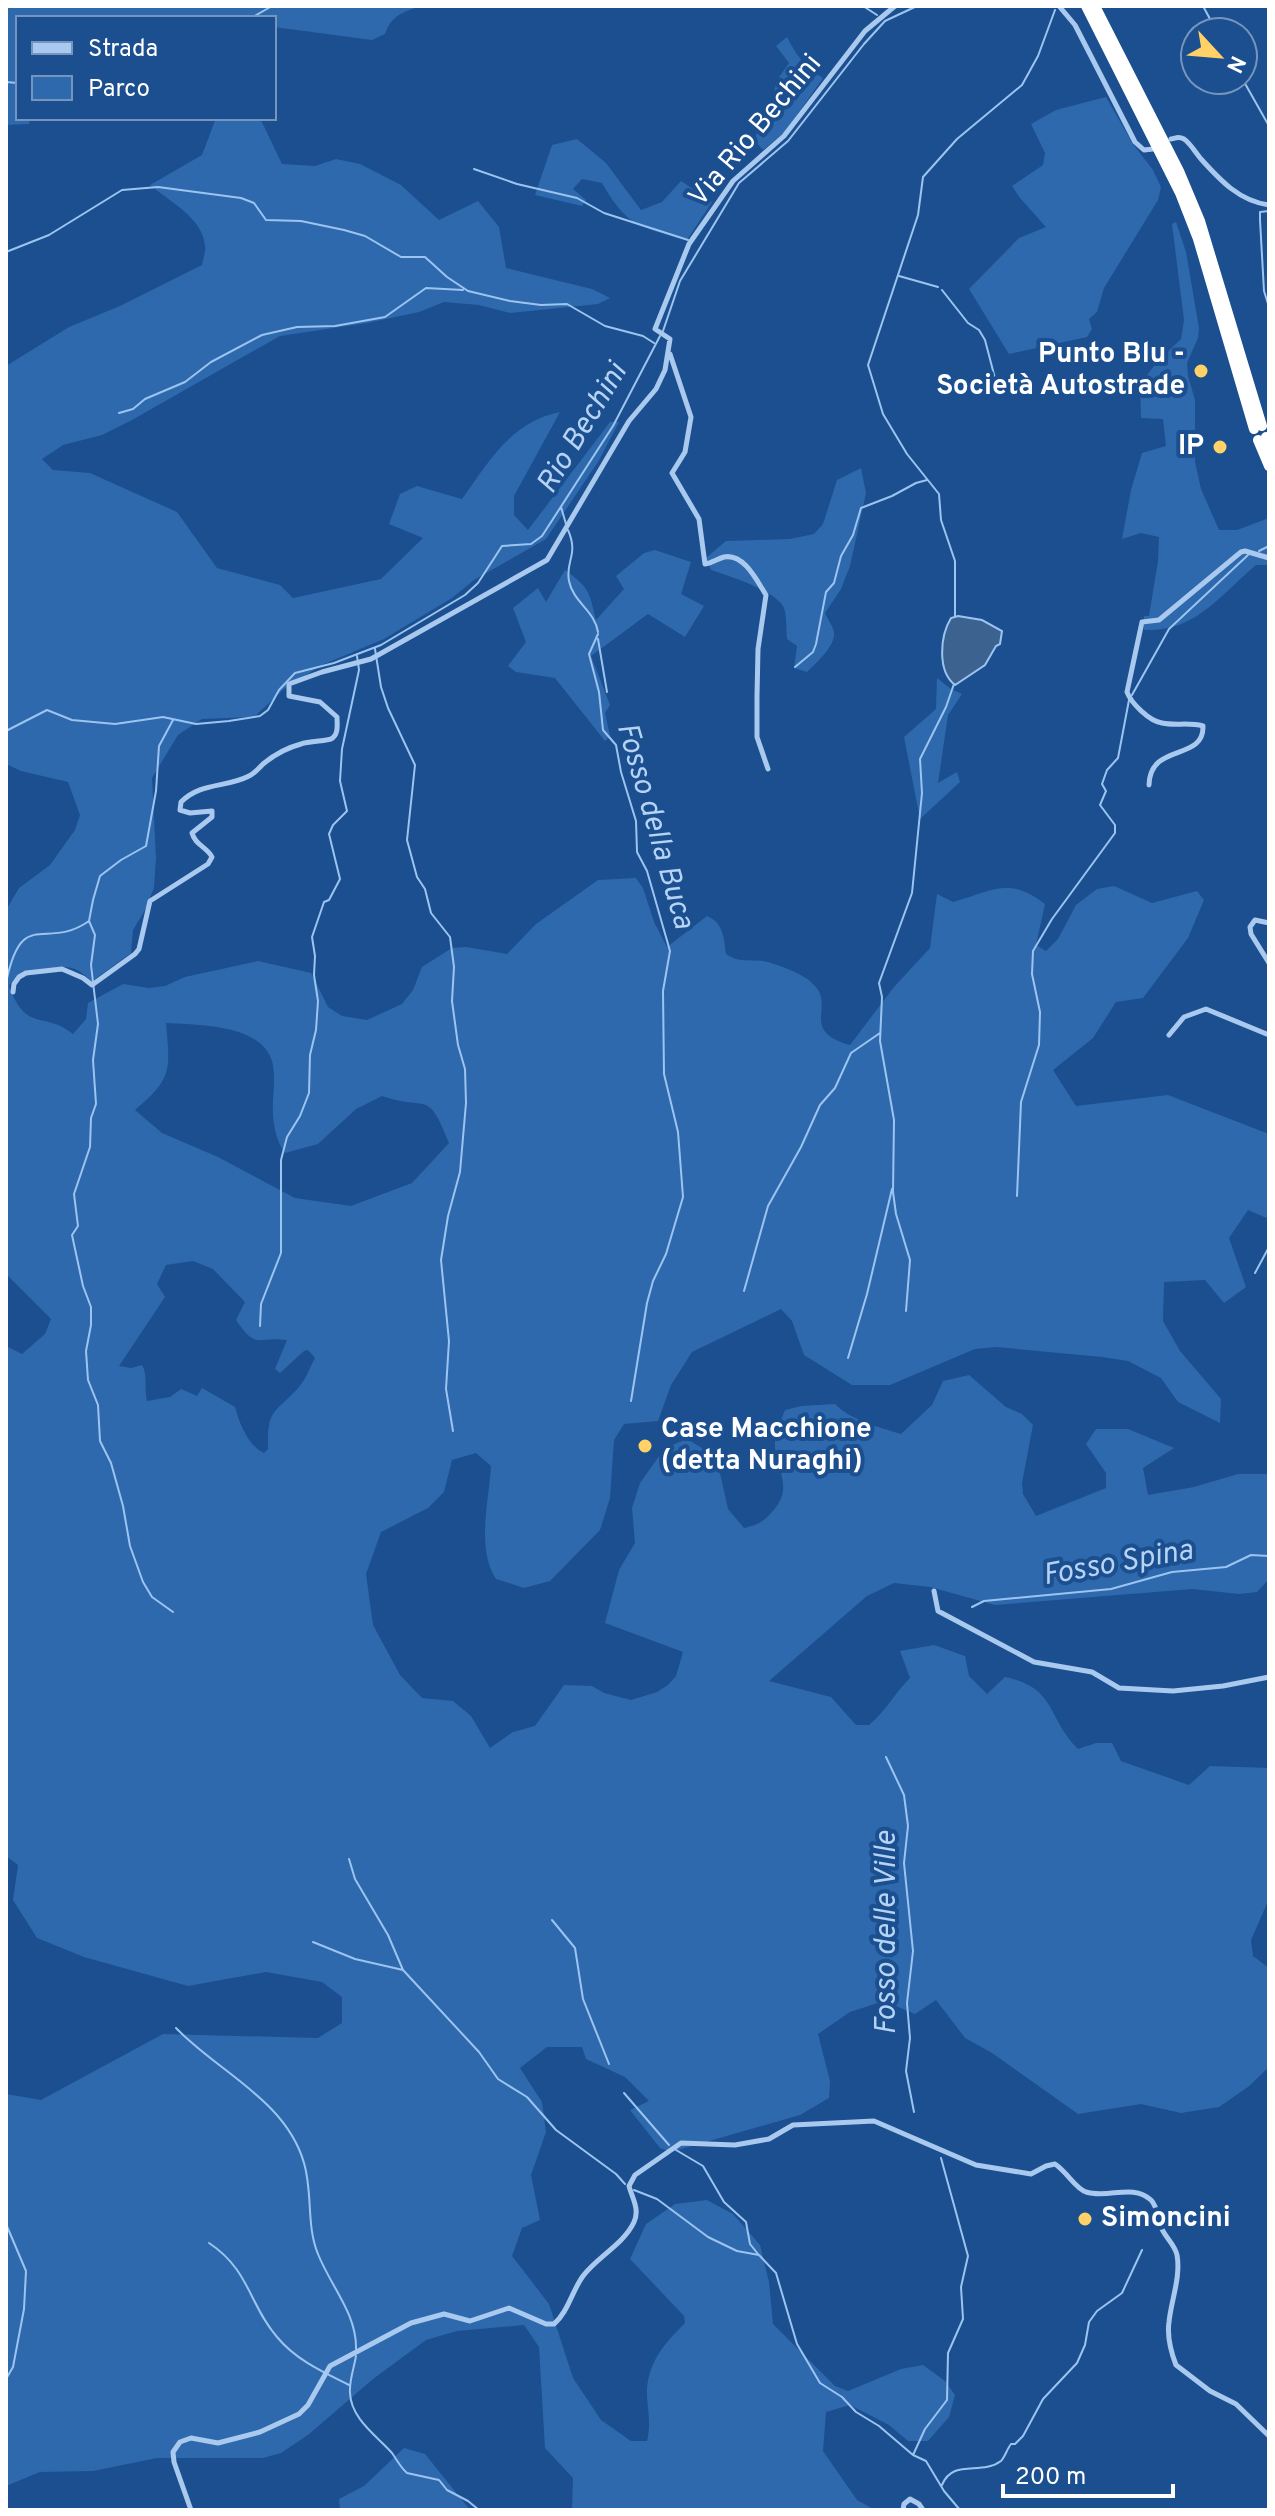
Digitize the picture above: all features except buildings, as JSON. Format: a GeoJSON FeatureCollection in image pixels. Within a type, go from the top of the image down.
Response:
{"type":"FeatureCollection","features":[{"type":"Feature","properties":{"kind":"highway"},"geometry":{"type":"LineString","coordinates":[[1086,6],[1180,193],[1262,436]]}},
{"type":"Feature","properties":{"kind":"highway"},"geometry":{"type":"LineString","coordinates":[[1095,6],[1179,171],[1200,221],[1269,466]]}},
{"type":"Feature","properties":{"kind":"street","name":"Via Rio Bechini"},"geometry":{"type":"LineString","coordinates":[[670,353],[670,339],[655,329],[689,244],[733,181],[784,136],[865,31],[895,6]]}},
{"type":"Feature","properties":{"kind":"street"},"geometry":{"type":"LineString","coordinates":[[1059,6],[1075,25],[1135,142],[1144,150],[1153,149]]}},
{"type":"Feature","properties":{"kind":"street"},"geometry":{"type":"LineString","coordinates":[[1171,139],[1178,137],[1186,141],[1216,176],[1236,192],[1252,201],[1269,205]]}},
{"type":"Feature","properties":{"kind":"street"},"geometry":{"type":"LineString","coordinates":[[670,353],[691,417],[685,452],[672,473],[699,519],[705,564],[726,556],[735,559],[749,569],[766,595],[758,649],[757,737],[768,769]]}},
{"type":"Feature","properties":{"kind":"street"},"geometry":{"type":"LineString","coordinates":[[13,992],[19,977],[52,970],[73,972],[92,985],[135,954],[139,949],[150,901],[208,864],[212,857],[194,841],[192,833],[212,817],[212,811],[190,813],[180,810],[181,802],[203,787],[251,776],[280,751],[334,737],[338,729],[337,717],[320,702],[289,696],[289,684],[371,659],[547,560],[629,421],[656,389],[670,353]]}},
{"type":"Feature","properties":{"kind":"street"},"geometry":{"type":"LineString","coordinates":[[1149,785],[1149,774],[1157,761],[1192,746],[1201,738],[1203,726],[1192,723],[1163,724],[1129,699],[1127,692],[1142,622],[1159,620],[1241,552],[1269,558]]}},
{"type":"Feature","properties":{"kind":"street"},"geometry":{"type":"LineString","coordinates":[[1269,923],[1255,920],[1250,927],[1269,963]]}},
{"type":"Feature","properties":{"kind":"street"},"geometry":{"type":"LineString","coordinates":[[1169,1035],[1184,1017],[1206,1009],[1269,1035]]}},
{"type":"Feature","properties":{"kind":"street"},"geometry":{"type":"LineString","coordinates":[[934,1591],[938,1611],[1034,1662],[1092,1672],[1119,1688],[1173,1691],[1269,1677]]}},
{"type":"Feature","properties":{"kind":"street"},"geometry":{"type":"LineString","coordinates":[[191,2510],[174,2462],[173,2452],[180,2442],[191,2438],[218,2443],[260,2432],[299,2414],[308,2405],[330,2366],[411,2323],[444,2314],[470,2321],[509,2308],[546,2324],[554,2324],[587,2271],[634,2223],[636,2207],[629,2186],[635,2175],[678,2144],[724,2146],[759,2142],[781,2134],[793,2125],[877,2122],[976,2165],[1031,2174],[1055,2164],[1084,2191],[1104,2195],[1130,2191],[1148,2198],[1156,2206],[1162,2230],[1177,2257],[1174,2301],[1168,2325],[1176,2365],[1210,2391],[1236,2404],[1269,2436]]}},
{"type":"Feature","properties":{"kind":"street"},"geometry":{"type":"LineString","coordinates":[[903,2510],[905,2502],[910,2499],[923,2510]]}},
{"type":"Feature","properties":{"kind":"green space"},"geometry":{"type":"Polygon","coordinates":[[[6,6],[422,6],[399,15],[385,34],[372,40],[276,27],[276,16],[16,16],[16,120],[30,120],[29,124],[6,125],[6,6]]]}},
{"type":"Feature","properties":{"kind":"green space"},"geometry":{"type":"Polygon","coordinates":[[[787,37],[802,60],[823,78],[785,132],[763,150],[755,141],[757,131],[777,97],[774,92],[777,80],[789,63],[776,46],[787,37]]]}},
{"type":"Feature","properties":{"kind":"green space"},"geometry":{"type":"Polygon","coordinates":[[[1106,97],[1133,144],[1153,170],[1161,187],[1158,200],[1104,288],[1097,312],[1089,319],[1092,329],[1087,337],[1009,354],[969,289],[1019,238],[1046,227],[1012,186],[1043,165],[1045,153],[1031,124],[1056,110],[1106,97]]]}},
{"type":"Feature","properties":{"kind":"green space"},"geometry":{"type":"Polygon","coordinates":[[[215,120],[261,120],[282,164],[315,166],[336,159],[360,164],[401,185],[439,220],[478,201],[499,227],[506,268],[592,289],[610,298],[598,304],[510,313],[479,305],[444,302],[419,312],[367,323],[280,336],[132,420],[102,435],[63,445],[42,459],[53,470],[90,473],[177,512],[217,568],[280,585],[293,598],[381,579],[423,538],[389,524],[400,494],[417,486],[462,499],[492,457],[515,434],[528,424],[560,412],[514,496],[514,515],[528,530],[610,422],[619,422],[598,462],[546,539],[474,580],[452,598],[384,639],[322,665],[284,689],[254,717],[202,719],[178,735],[152,778],[156,858],[154,888],[133,930],[131,953],[91,982],[69,967],[20,975],[9,986],[22,1010],[29,1016],[53,1023],[73,1034],[86,1019],[88,1003],[123,984],[149,988],[165,986],[185,977],[258,961],[311,973],[328,1007],[342,1016],[367,1020],[402,1004],[413,990],[422,967],[452,948],[466,947],[507,954],[536,924],[598,880],[636,878],[667,947],[707,916],[713,919],[724,937],[726,954],[741,960],[768,962],[809,980],[822,1001],[822,1025],[826,1032],[850,1045],[894,987],[930,948],[937,894],[953,902],[1000,888],[1021,890],[1032,895],[1045,904],[1036,945],[1046,951],[1058,939],[1076,905],[1097,889],[1114,886],[1152,903],[1197,891],[1204,900],[1188,938],[1143,998],[1116,1002],[1093,1038],[1053,1070],[1076,1106],[1168,1095],[1269,1134],[1269,1219],[1248,1210],[1229,1238],[1246,1287],[1224,1303],[1205,1280],[1164,1282],[1163,1321],[1180,1351],[1221,1399],[1220,1423],[1178,1402],[1161,1378],[1128,1361],[1102,1357],[996,1347],[975,1349],[890,1385],[852,1385],[804,1355],[792,1321],[781,1309],[692,1352],[671,1385],[658,1421],[624,1424],[614,1440],[610,1498],[600,1530],[550,1581],[524,1588],[496,1579],[486,1554],[485,1539],[491,1466],[476,1453],[452,1460],[444,1492],[428,1508],[381,1532],[366,1574],[373,1625],[400,1675],[422,1698],[453,1701],[471,1716],[490,1748],[513,1732],[535,1726],[564,1685],[592,1686],[604,1693],[631,1700],[657,1692],[676,1676],[683,1652],[605,1623],[619,1570],[635,1543],[632,1508],[640,1483],[665,1448],[687,1439],[705,1450],[720,1473],[728,1509],[744,1528],[765,1519],[779,1503],[783,1493],[775,1445],[785,1410],[835,1404],[858,1419],[901,1434],[932,1405],[943,1381],[969,1375],[1006,1407],[1022,1414],[1033,1425],[1022,1483],[1023,1494],[1036,1516],[1106,1488],[1106,1473],[1086,1444],[1096,1429],[1128,1429],[1174,1448],[1143,1468],[1148,1495],[1194,1487],[1238,1474],[1269,1474],[1269,1579],[1257,1592],[1239,1594],[1192,1589],[995,1605],[930,1587],[894,1583],[867,1596],[769,1681],[831,1697],[856,1725],[869,1725],[910,1678],[900,1651],[934,1645],[965,1656],[969,1676],[987,1694],[1005,1677],[1034,1688],[1043,1696],[1078,1749],[1096,1743],[1112,1743],[1121,1761],[1189,1785],[1210,1766],[1269,1768],[1269,1899],[1251,1940],[1253,1956],[1269,1968],[1269,2067],[1248,2087],[1219,2107],[1181,2113],[1141,2104],[1078,2114],[992,2053],[965,2038],[936,2000],[915,2014],[884,2001],[850,2012],[818,2034],[830,2081],[829,2098],[800,2115],[671,2152],[660,2148],[630,2110],[649,2101],[625,2077],[586,2059],[582,2047],[547,2047],[520,2068],[542,2102],[546,2132],[531,2175],[540,2220],[522,2228],[512,2256],[549,2304],[573,2378],[601,2420],[631,2441],[647,2441],[647,2385],[653,2364],[663,2347],[685,2323],[684,2316],[630,2259],[646,2224],[675,2204],[707,2200],[733,2214],[760,2245],[769,2282],[773,2324],[835,2386],[848,2391],[901,2369],[923,2365],[945,2381],[955,2395],[949,2417],[928,2441],[908,2441],[889,2425],[850,2405],[826,2412],[823,2451],[857,2500],[875,2510],[572,2510],[573,2478],[545,2448],[539,2347],[524,2325],[457,2331],[426,2340],[281,2453],[263,2458],[157,2458],[93,2471],[40,2472],[6,2486],[6,2094],[41,2100],[163,2034],[318,2038],[342,2023],[342,1997],[322,1982],[266,1972],[188,1986],[84,1957],[37,1938],[13,1900],[18,1865],[6,1856],[6,1346],[22,1354],[45,1334],[51,1319],[6,1274],[6,910],[19,888],[50,865],[75,830],[80,815],[68,782],[21,771],[6,764],[6,366],[69,327],[120,306],[202,265],[205,248],[198,227],[184,211],[150,185],[202,155],[215,120]],[[166,1023],[168,1063],[163,1081],[135,1110],[162,1133],[218,1157],[295,1198],[351,1206],[412,1183],[449,1143],[436,1114],[430,1108],[424,1104],[382,1096],[356,1109],[318,1144],[285,1153],[274,1127],[274,1070],[266,1049],[242,1033],[166,1023]],[[193,1261],[166,1265],[157,1284],[165,1297],[119,1366],[131,1368],[142,1365],[147,1401],[170,1397],[181,1389],[197,1396],[202,1388],[235,1407],[249,1440],[264,1453],[268,1449],[269,1425],[274,1412],[301,1384],[315,1358],[308,1350],[304,1351],[280,1373],[275,1369],[287,1340],[258,1340],[249,1336],[236,1320],[245,1302],[213,1269],[193,1261]]]}},
{"type":"Feature","properties":{"kind":"green space"},"geometry":{"type":"Polygon","coordinates":[[[577,139],[606,163],[641,210],[662,202],[681,181],[712,202],[687,240],[637,224],[620,209],[602,183],[582,179],[573,189],[586,200],[582,206],[535,195],[552,145],[577,139]]]}},
{"type":"Feature","properties":{"kind":"green space"},"geometry":{"type":"Polygon","coordinates":[[[1176,222],[1186,252],[1199,328],[1187,363],[1195,400],[1195,462],[1201,489],[1219,530],[1237,530],[1269,518],[1269,565],[1256,565],[1193,618],[1162,629],[1144,630],[1144,616],[1149,616],[1158,561],[1159,537],[1141,533],[1122,539],[1142,453],[1166,446],[1163,419],[1141,418],[1140,384],[1181,339],[1184,320],[1172,224],[1176,222]]]}},
{"type":"Feature","properties":{"kind":"green space"},"geometry":{"type":"Polygon","coordinates":[[[861,468],[866,493],[850,566],[841,589],[825,613],[834,637],[825,654],[807,672],[794,668],[797,646],[787,639],[785,611],[779,601],[751,584],[711,570],[706,558],[726,541],[790,539],[814,534],[823,524],[837,480],[861,468]]]}},
{"type":"Feature","properties":{"kind":"green space"},"geometry":{"type":"Polygon","coordinates":[[[655,550],[691,562],[681,594],[704,606],[685,637],[648,614],[591,656],[610,705],[605,713],[610,736],[605,741],[555,678],[516,672],[508,666],[526,642],[513,608],[538,588],[546,602],[565,570],[587,591],[596,620],[624,589],[616,576],[644,553],[655,550]]]}},
{"type":"Feature","properties":{"kind":"green space"},"geometry":{"type":"Polygon","coordinates":[[[937,678],[962,694],[948,715],[938,783],[957,772],[960,782],[920,819],[904,737],[936,709],[937,678]]]}},
{"type":"Feature","properties":{"kind":"green space"},"geometry":{"type":"Polygon","coordinates":[[[404,2448],[425,2454],[470,2510],[340,2510],[339,2499],[364,2486],[404,2448]]]}},
{"type":"Feature","properties":{"kind":"shaded area"},"geometry":{"type":"Polygon","coordinates":[[[958,616],[982,620],[1002,631],[1000,644],[985,665],[955,685],[945,671],[942,653],[947,625],[951,618],[958,616]]]}},
{"type":"Feature","properties":{"kind":"waterway"},"geometry":{"type":"LineString","coordinates":[[254,16],[272,6]]}},
{"type":"Feature","properties":{"kind":"waterway"},"geometry":{"type":"LineString","coordinates":[[863,6],[877,15]]}},
{"type":"Feature","properties":{"kind":"waterway","name":"Rio Bechini"},"geometry":{"type":"LineString","coordinates":[[663,331],[680,281],[739,183],[788,141],[885,21],[917,6]]}},
{"type":"Feature","properties":{"kind":"waterway"},"geometry":{"type":"LineString","coordinates":[[1203,6],[1208,16]]}},
{"type":"Feature","properties":{"kind":"waterway"},"geometry":{"type":"LineString","coordinates":[[955,617],[955,561],[941,520],[939,494],[907,454],[883,414],[868,365],[918,215],[923,177],[957,139],[1022,85],[1038,56],[1055,10]]}},
{"type":"Feature","properties":{"kind":"waterway"},"geometry":{"type":"LineString","coordinates":[[6,82],[16,83]]}},
{"type":"Feature","properties":{"kind":"waterway"},"geometry":{"type":"LineString","coordinates":[[1252,96],[1269,126]]}},
{"type":"Feature","properties":{"kind":"waterway"},"geometry":{"type":"LineString","coordinates":[[474,169],[517,184],[577,198],[604,213],[688,240]]}},
{"type":"Feature","properties":{"kind":"waterway"},"geometry":{"type":"LineString","coordinates":[[6,252],[49,235],[122,190],[158,187],[241,198],[254,203],[266,220],[301,221],[344,230],[365,236],[401,257],[425,257],[468,291],[510,301],[567,304],[605,326],[643,336],[654,343]]}},
{"type":"Feature","properties":{"kind":"waterway"},"geometry":{"type":"LineString","coordinates":[[1269,211],[1260,212],[1264,291],[1269,307]]}},
{"type":"Feature","properties":{"kind":"waterway"},"geometry":{"type":"LineString","coordinates":[[899,276],[938,287]]}},
{"type":"Feature","properties":{"kind":"waterway"},"geometry":{"type":"LineString","coordinates":[[119,413],[185,382],[211,362],[262,335],[297,327],[335,326],[385,317],[426,288],[463,290]]}},
{"type":"Feature","properties":{"kind":"waterway"},"geometry":{"type":"LineString","coordinates":[[942,290],[985,340],[997,386]]}},
{"type":"Feature","properties":{"kind":"waterway","name":"Rio Bechini"},"geometry":{"type":"LineString","coordinates":[[6,731],[47,710],[72,720],[115,724],[163,717],[196,724],[260,716],[268,710],[279,690],[295,673],[334,663],[381,645],[465,595],[478,583],[502,546],[531,544],[542,536],[613,426],[660,336]]}},
{"type":"Feature","properties":{"kind":"waterway"},"geometry":{"type":"LineString","coordinates":[[795,667],[813,652],[826,592],[834,583],[841,556],[853,535],[861,508],[927,480]]}},
{"type":"Feature","properties":{"kind":"waterway","name":"Fosso della Buca"},"geometry":{"type":"LineString","coordinates":[[561,507],[566,524]]}},
{"type":"Feature","properties":{"kind":"waterway","name":"Fosso della Buca"},"geometry":{"type":"LineString","coordinates":[[568,530],[572,546],[569,568],[571,588],[593,618],[598,632]]}},
{"type":"Feature","properties":{"kind":"waterway"},"geometry":{"type":"LineString","coordinates":[[1259,551],[1269,546]]}},
{"type":"Feature","properties":{"kind":"waterway"},"geometry":{"type":"LineString","coordinates":[[1132,695],[1169,629],[1248,555]]}},
{"type":"Feature","properties":{"kind":"waterway","name":"Fosso della Buca"},"geometry":{"type":"LineString","coordinates":[[598,634],[589,654],[599,692],[603,730],[616,745],[636,821],[637,852],[647,871],[670,951],[663,991],[664,1074],[678,1132],[683,1197],[647,1303],[631,1401]]}},
{"type":"Feature","properties":{"kind":"waterway"},"geometry":{"type":"LineString","coordinates":[[598,639],[607,692]]}},
{"type":"Feature","properties":{"kind":"waterway"},"geometry":{"type":"LineString","coordinates":[[375,649],[388,708],[415,765],[407,840],[431,913],[450,937],[454,967],[452,1001],[465,1069],[466,1103],[460,1172],[448,1216],[441,1260],[449,1341],[446,1389],[453,1431]]}},
{"type":"Feature","properties":{"kind":"waterway"},"geometry":{"type":"LineString","coordinates":[[260,1326],[261,1304],[281,1253],[281,1160],[287,1137],[309,1093],[310,1055],[318,1001],[312,937],[324,902],[329,900],[340,879],[329,834],[347,811],[340,781],[342,749],[359,670],[357,656]]}},
{"type":"Feature","properties":{"kind":"waterway"},"geometry":{"type":"LineString","coordinates":[[906,1311],[910,1260],[896,1214],[893,1192],[894,1120],[880,1041],[882,997],[879,983],[912,893],[922,793],[920,759],[954,684]]}},
{"type":"Feature","properties":{"kind":"waterway"},"geometry":{"type":"LineString","coordinates":[[1017,1196],[1021,1102],[1039,1045],[1040,1012],[1032,974],[1033,951],[1052,919],[1115,833],[1115,825],[1100,805],[1106,791],[1102,784],[1107,770],[1118,758],[1129,700]]}},
{"type":"Feature","properties":{"kind":"waterway"},"geometry":{"type":"LineString","coordinates":[[173,720],[159,746],[156,791],[146,846],[100,876],[93,900],[89,921],[95,935],[91,965],[98,1024],[93,1060],[96,1104],[91,1118],[90,1147],[74,1194],[78,1226],[72,1235],[91,1307],[86,1351],[88,1380],[98,1405],[100,1441],[111,1463],[130,1546],[143,1582],[152,1597],[173,1612]]}},
{"type":"Feature","properties":{"kind":"waterway"},"geometry":{"type":"LineString","coordinates":[[6,983],[12,959],[28,937],[60,933],[89,921]]}},
{"type":"Feature","properties":{"kind":"waterway"},"geometry":{"type":"LineString","coordinates":[[744,1291],[768,1206],[820,1105],[835,1088],[851,1053],[880,1033]]}},
{"type":"Feature","properties":{"kind":"waterway"},"geometry":{"type":"LineString","coordinates":[[848,1358],[892,1189]]}},
{"type":"Feature","properties":{"kind":"waterway"},"geometry":{"type":"LineString","coordinates":[[1255,1273],[1269,1247]]}},
{"type":"Feature","properties":{"kind":"waterway","name":"Fosso Spina"},"geometry":{"type":"LineString","coordinates":[[972,1607],[984,1601],[1111,1589],[1172,1572],[1226,1567],[1251,1555],[1269,1556]]}},
{"type":"Feature","properties":{"kind":"waterway","name":"Fosso delle Ville"},"geometry":{"type":"LineString","coordinates":[[886,1757],[904,1795],[908,1826],[904,1863],[913,1951],[907,2003],[910,2038],[906,2071],[914,2112]]}},
{"type":"Feature","properties":{"kind":"waterway"},"geometry":{"type":"LineString","coordinates":[[349,1859],[355,1879],[388,1935],[403,1970],[479,2052],[498,2079],[527,2097],[556,2130],[625,2184]]}},
{"type":"Feature","properties":{"kind":"waterway"},"geometry":{"type":"LineString","coordinates":[[552,1920],[575,1948],[583,1999],[609,2064]]}},
{"type":"Feature","properties":{"kind":"waterway"},"geometry":{"type":"LineString","coordinates":[[313,1942],[355,1959],[403,1970]]}},
{"type":"Feature","properties":{"kind":"waterway"},"geometry":{"type":"LineString","coordinates":[[176,2028],[267,2104],[295,2141],[307,2174],[314,2243],[348,2312],[356,2349]]}},
{"type":"Feature","properties":{"kind":"waterway"},"geometry":{"type":"LineString","coordinates":[[624,2093],[669,2145]]}},
{"type":"Feature","properties":{"kind":"waterway"},"geometry":{"type":"LineString","coordinates":[[676,2150],[703,2166],[724,2202],[746,2222],[750,2244],[758,2254]]}},
{"type":"Feature","properties":{"kind":"waterway","name":"Fosso delle Ville"},"geometry":{"type":"LineString","coordinates":[[913,2455],[925,2429],[947,2400],[948,2353],[963,2319],[961,2287],[968,2256],[941,2158]]}},
{"type":"Feature","properties":{"kind":"waterway"},"geometry":{"type":"LineString","coordinates":[[634,2190],[657,2199],[708,2237],[737,2251],[759,2255],[776,2273],[797,2344],[820,2383],[913,2455],[926,2461],[960,2510]]}},
{"type":"Feature","properties":{"kind":"waterway"},"geometry":{"type":"LineString","coordinates":[[6,2224],[26,2271],[24,2309],[13,2367],[6,2379]]}},
{"type":"Feature","properties":{"kind":"waterway"},"geometry":{"type":"LineString","coordinates":[[209,2243],[233,2265],[260,2313],[284,2345],[310,2365],[349,2385]]}},
{"type":"Feature","properties":{"kind":"waterway"},"geometry":{"type":"LineString","coordinates":[[942,2485],[947,2477],[960,2469],[985,2467],[1001,2461],[1011,2444],[1023,2436],[1043,2399],[1077,2363],[1085,2345],[1089,2322],[1097,2311],[1122,2293],[1142,2250]]}},
{"type":"Feature","properties":{"kind":"waterway"},"geometry":{"type":"LineString","coordinates":[[356,2356],[350,2393],[360,2419],[407,2473],[439,2480],[447,2490],[479,2510]]}},
{"type":"Feature","properties":{"kind":"place","name":"Punto Blu - Società Autostrade"},"geometry":{"type":"Point","coordinates":[1201,371]}},
{"type":"Feature","properties":{"kind":"place","name":"IP"},"geometry":{"type":"Point","coordinates":[1220,447]}},
{"type":"Feature","properties":{"kind":"place","name":"Case Macchione (detta Nuraghi)"},"geometry":{"type":"Point","coordinates":[645,1446]}},
{"type":"Feature","properties":{"kind":"place","name":"Simoncini"},"geometry":{"type":"Point","coordinates":[1085,2219]}}]}
